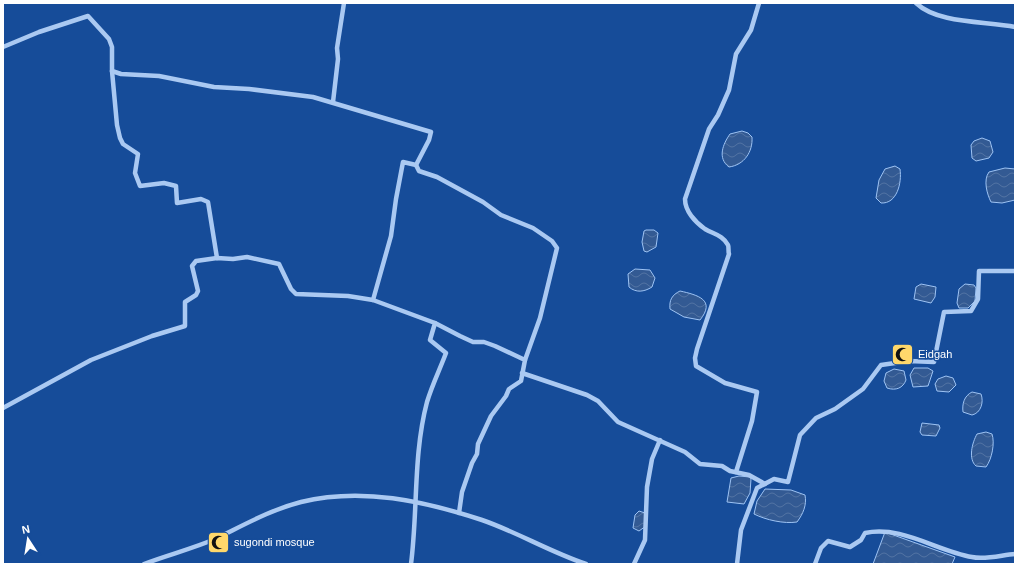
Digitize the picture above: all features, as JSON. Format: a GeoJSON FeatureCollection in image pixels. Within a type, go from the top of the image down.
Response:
{"type":"FeatureCollection","features":[{"type":"Feature","properties":{"kind":"street"},"geometry":{"type":"LineString","coordinates":[[333,102],[338,59],[337,48],[344,3]]}},
{"type":"Feature","properties":{"kind":"street"},"geometry":{"type":"LineString","coordinates":[[736,472],[752,421],[757,392],[725,383],[696,366],[695,358],[729,254],[728,245],[720,236],[706,229],[691,214],[685,206],[685,199],[709,129],[718,115],[728,90],[736,54],[751,30],[759,3]]}},
{"type":"Feature","properties":{"kind":"street"},"geometry":{"type":"LineString","coordinates":[[916,3],[921,8],[953,20],[991,22],[1015,26]]}},
{"type":"Feature","properties":{"kind":"street"},"geometry":{"type":"LineString","coordinates":[[3,47],[39,32],[88,16],[109,39],[112,46],[112,71],[120,138],[123,144],[138,154],[135,173],[140,186],[164,183],[176,186],[177,203],[201,199],[208,202],[217,258]]}},
{"type":"Feature","properties":{"kind":"street"},"geometry":{"type":"LineString","coordinates":[[112,71],[121,74],[158,76],[214,87],[286,93],[313,97],[431,132],[429,140],[416,165]]}},
{"type":"Feature","properties":{"kind":"street"},"geometry":{"type":"LineString","coordinates":[[372,300],[391,236],[403,162],[416,165]]}},
{"type":"Feature","properties":{"kind":"street"},"geometry":{"type":"LineString","coordinates":[[416,165],[419,171],[437,177],[483,202],[501,215],[533,228],[552,241],[557,248],[540,318],[525,360],[521,381],[518,385],[509,389],[506,396],[491,416],[478,444],[477,454],[472,462],[462,492],[459,513]]}},
{"type":"Feature","properties":{"kind":"street"},"geometry":{"type":"LineString","coordinates":[[3,408],[92,360],[152,336],[185,326],[184,302],[196,295],[198,291],[194,273],[194,263],[196,261],[217,258],[233,259],[247,257],[279,264],[282,267],[291,289],[296,294],[348,296],[372,300],[435,323],[466,339],[495,346],[525,360]]}},
{"type":"Feature","properties":{"kind":"street"},"geometry":{"type":"LineString","coordinates":[[738,564],[741,530],[757,488],[774,479],[788,482],[800,435],[816,418],[835,409],[863,389],[881,365],[909,360],[934,362],[944,312],[971,312],[978,299],[979,271],[1015,271]]}},
{"type":"Feature","properties":{"kind":"street"},"geometry":{"type":"LineString","coordinates":[[412,564],[417,464],[427,401],[446,353],[430,340],[435,323]]}},
{"type":"Feature","properties":{"kind":"street"},"geometry":{"type":"LineString","coordinates":[[522,373],[587,395],[598,401],[618,422],[685,452],[700,464],[722,466],[736,472],[748,474],[765,484]]}},
{"type":"Feature","properties":{"kind":"street"},"geometry":{"type":"LineString","coordinates":[[634,564],[645,540],[647,526],[647,487],[652,459],[660,440]]}},
{"type":"Feature","properties":{"kind":"street"},"geometry":{"type":"LineString","coordinates":[[144,564],[214,539],[262,515],[302,502],[333,497],[383,496],[415,501],[485,521],[562,556],[586,564]]}},
{"type":"Feature","properties":{"kind":"street"},"geometry":{"type":"LineString","coordinates":[[815,564],[821,548],[828,542],[850,547],[861,540],[865,533],[875,531],[884,531],[919,540],[927,544],[974,558],[1015,554]]}},
{"type":"Feature","properties":{"kind":"water"},"geometry":{"type":"Polygon","coordinates":[[[742,131],[748,133],[752,137],[751,148],[743,161],[729,167],[723,159],[723,146],[730,134],[742,131]]]}},
{"type":"Feature","properties":{"kind":"water"},"geometry":{"type":"Polygon","coordinates":[[[982,138],[990,141],[993,152],[989,158],[976,161],[972,158],[971,145],[974,141],[982,138]]]}},
{"type":"Feature","properties":{"kind":"water"},"geometry":{"type":"Polygon","coordinates":[[[895,166],[900,169],[900,180],[897,192],[891,200],[881,203],[876,198],[879,180],[885,169],[895,166]]]}},
{"type":"Feature","properties":{"kind":"water"},"geometry":{"type":"Polygon","coordinates":[[[1005,168],[1015,169],[1015,200],[1002,203],[991,202],[986,187],[987,175],[989,172],[1005,168]]]}},
{"type":"Feature","properties":{"kind":"water"},"geometry":{"type":"Polygon","coordinates":[[[654,230],[658,233],[656,247],[647,252],[644,251],[642,242],[644,231],[654,230]]]}},
{"type":"Feature","properties":{"kind":"water"},"geometry":{"type":"Polygon","coordinates":[[[635,269],[650,270],[655,278],[652,287],[640,291],[629,287],[628,274],[635,269]]]}},
{"type":"Feature","properties":{"kind":"water"},"geometry":{"type":"Polygon","coordinates":[[[921,284],[936,287],[935,297],[931,303],[914,299],[916,287],[921,284]]]}},
{"type":"Feature","properties":{"kind":"water"},"geometry":{"type":"Polygon","coordinates":[[[965,284],[974,285],[976,288],[975,301],[968,308],[959,308],[957,303],[959,289],[965,284]]]}},
{"type":"Feature","properties":{"kind":"water"},"geometry":{"type":"Polygon","coordinates":[[[680,291],[693,294],[703,300],[706,308],[700,320],[684,317],[670,309],[672,298],[680,291]]]}},
{"type":"Feature","properties":{"kind":"water"},"geometry":{"type":"Polygon","coordinates":[[[914,368],[928,368],[933,371],[928,386],[913,387],[910,375],[914,368]]]}},
{"type":"Feature","properties":{"kind":"water"},"geometry":{"type":"Polygon","coordinates":[[[894,369],[904,371],[906,380],[899,388],[887,388],[884,381],[886,373],[894,369]]]}},
{"type":"Feature","properties":{"kind":"water"},"geometry":{"type":"Polygon","coordinates":[[[946,376],[953,378],[956,385],[949,392],[937,391],[935,384],[938,379],[946,376]]]}},
{"type":"Feature","properties":{"kind":"water"},"geometry":{"type":"Polygon","coordinates":[[[972,392],[981,394],[982,400],[980,410],[972,415],[963,412],[963,403],[965,398],[972,392]]]}},
{"type":"Feature","properties":{"kind":"water"},"geometry":{"type":"Polygon","coordinates":[[[922,423],[939,425],[940,428],[936,436],[922,435],[920,432],[922,423]]]}},
{"type":"Feature","properties":{"kind":"water"},"geometry":{"type":"Polygon","coordinates":[[[986,432],[992,434],[993,438],[991,455],[986,467],[976,466],[971,455],[974,442],[977,434],[986,432]]]}},
{"type":"Feature","properties":{"kind":"water"},"geometry":{"type":"Polygon","coordinates":[[[739,476],[750,477],[750,493],[744,504],[727,502],[731,478],[739,476]]]}},
{"type":"Feature","properties":{"kind":"water"},"geometry":{"type":"Polygon","coordinates":[[[765,489],[791,490],[805,495],[804,509],[797,522],[775,521],[754,514],[757,501],[765,489]]]}},
{"type":"Feature","properties":{"kind":"water"},"geometry":{"type":"Polygon","coordinates":[[[639,511],[645,513],[646,526],[639,531],[633,528],[635,515],[639,511]]]}},
{"type":"Feature","properties":{"kind":"water"},"geometry":{"type":"Polygon","coordinates":[[[885,532],[955,557],[952,564],[873,564],[885,532]]]}},
{"type":"Feature","properties":{"kind":"place","name":"Eidgah"},"geometry":{"type":"Point","coordinates":[903,354]}},
{"type":"Feature","properties":{"kind":"place","name":"sugondi mosque"},"geometry":{"type":"Point","coordinates":[219,542]}}]}
